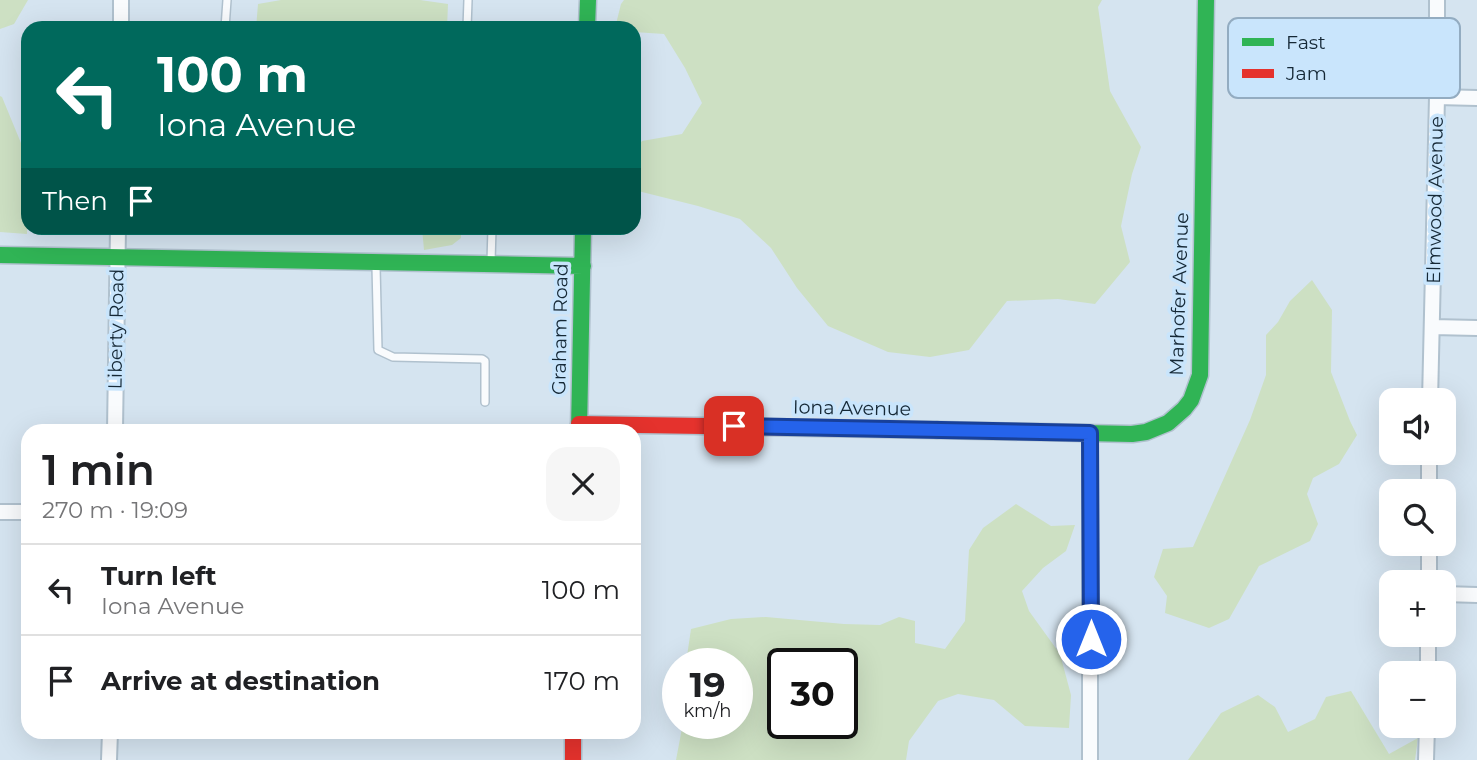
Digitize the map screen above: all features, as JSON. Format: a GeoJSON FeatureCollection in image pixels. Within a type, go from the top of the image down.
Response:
{"type":"FeatureCollection","features":[{"type":"Feature","properties":{"kind":"street"},"geometry":{"type":"LineString","coordinates":[[121,0],[121,21]]}},
{"type":"Feature","properties":{"kind":"street"},"geometry":{"type":"LineString","coordinates":[[587,0],[587,21]]}},
{"type":"Feature","properties":{"kind":"street","name":"Marhofer Avenue"},"geometry":{"type":"LineString","coordinates":[[1090,433],[1154,431],[1170,423],[1186,409],[1195,393],[1200,375],[1206,0]]}},
{"type":"Feature","properties":{"kind":"street","name":"Elmwood Avenue"},"geometry":{"type":"LineString","coordinates":[[1437,0],[1437,18]]}},
{"type":"Feature","properties":{"kind":"street","name":"Elmwood Avenue"},"geometry":{"type":"LineString","coordinates":[[1431,388],[1437,98]]}},
{"type":"Feature","properties":{"kind":"street","name":"Liberty Road"},"geometry":{"type":"LineString","coordinates":[[115,424],[118,235]]}},
{"type":"Feature","properties":{"kind":"street","name":"Graham Road"},"geometry":{"type":"LineString","coordinates":[[579,424],[583,235]]}},
{"type":"Feature","properties":{"kind":"street"},"geometry":{"type":"LineString","coordinates":[[0,255],[583,266]]}},
{"type":"Feature","properties":{"kind":"street"},"geometry":{"type":"LineString","coordinates":[[1433,327],[1477,328]]}},
{"type":"Feature","properties":{"kind":"street","name":"Iona Avenue"},"geometry":{"type":"LineString","coordinates":[[641,425],[1090,433]]}},
{"type":"Feature","properties":{"kind":"street"},"geometry":{"type":"LineString","coordinates":[[1090,433],[1090,760]]}},
{"type":"Feature","properties":{"kind":"street"},"geometry":{"type":"LineString","coordinates":[[0,512],[21,512]]}},
{"type":"Feature","properties":{"kind":"street"},"geometry":{"type":"LineString","coordinates":[[1456,594],[1477,595]]}},
{"type":"Feature","properties":{"kind":"street"},"geometry":{"type":"LineString","coordinates":[[1426,760],[1427,738]]}},
{"type":"Feature","properties":{"kind":"street"},"geometry":{"type":"LineString","coordinates":[[109,760],[110,739]]}},
{"type":"Feature","properties":{"kind":"street"},"geometry":{"type":"LineString","coordinates":[[573,739],[573,760]]}},
{"type":"Feature","properties":{"kind":"lane"},"geometry":{"type":"LineString","coordinates":[[226,21],[227,0]]}},
{"type":"Feature","properties":{"kind":"lane"},"geometry":{"type":"LineString","coordinates":[[467,21],[468,0]]}},
{"type":"Feature","properties":{"kind":"lane"},"geometry":{"type":"LineString","coordinates":[[491,263],[492,235]]}},
{"type":"Feature","properties":{"kind":"lane"},"geometry":{"type":"LineString","coordinates":[[376,262],[378,350],[393,357],[482,359],[485,361],[485,402]]}},
{"type":"Feature","properties":{"kind":"green space"},"geometry":{"type":"Polygon","coordinates":[[[0,0],[28,0],[14,24],[0,29],[0,0]]]}},
{"type":"Feature","properties":{"kind":"green space"},"geometry":{"type":"Polygon","coordinates":[[[281,0],[420,0],[448,4],[447,21],[257,21],[258,4],[281,0]]]}},
{"type":"Feature","properties":{"kind":"green space"},"geometry":{"type":"Polygon","coordinates":[[[624,0],[1102,0],[1098,7],[1110,91],[1141,147],[1121,226],[1130,262],[1095,304],[1058,299],[1007,301],[969,350],[930,357],[888,352],[828,326],[797,288],[771,248],[740,219],[641,192],[641,142],[682,134],[702,103],[664,34],[641,32],[641,21],[617,21],[624,0]]]}},
{"type":"Feature","properties":{"kind":"green space"},"geometry":{"type":"Polygon","coordinates":[[[0,96],[21,143],[21,234],[0,232],[0,96]]]}},
{"type":"Feature","properties":{"kind":"green space"},"geometry":{"type":"Polygon","coordinates":[[[423,235],[461,235],[452,245],[424,250],[423,235]]]}},
{"type":"Feature","properties":{"kind":"green space"},"geometry":{"type":"Polygon","coordinates":[[[1312,280],[1332,310],[1331,372],[1357,435],[1339,464],[1313,478],[1307,494],[1318,524],[1310,541],[1259,566],[1229,619],[1209,628],[1165,613],[1167,596],[1154,577],[1163,549],[1193,547],[1250,420],[1266,375],[1266,335],[1278,322],[1290,301],[1312,280]]]}},
{"type":"Feature","properties":{"kind":"green space"},"geometry":{"type":"Polygon","coordinates":[[[1016,504],[1051,526],[1075,525],[1066,551],[1043,568],[1022,591],[1029,611],[1060,654],[1071,695],[1069,728],[1025,726],[994,700],[958,694],[938,701],[909,741],[906,760],[676,760],[680,739],[753,739],[753,648],[688,648],[691,629],[731,619],[766,617],[880,625],[899,617],[915,621],[915,643],[945,649],[965,621],[969,550],[983,528],[1016,504]]]}},
{"type":"Feature","properties":{"kind":"green space"},"geometry":{"type":"Polygon","coordinates":[[[1351,691],[1389,754],[1418,738],[1415,760],[1188,760],[1221,713],[1258,695],[1275,707],[1288,732],[1315,719],[1326,697],[1351,691]]]}},
{"type":"Feature","properties":{"kind":"traffic: fast"},"geometry":{"type":"LineString","coordinates":[[587,21],[588,0]]}},
{"type":"Feature","properties":{"kind":"traffic: fast"},"geometry":{"type":"LineString","coordinates":[[937,430],[1132,434],[1146,432],[1168,423],[1191,400],[1200,375],[1206,0]]}},
{"type":"Feature","properties":{"kind":"traffic: fast"},"geometry":{"type":"LineString","coordinates":[[579,424],[583,235]]}},
{"type":"Feature","properties":{"kind":"traffic: fast"},"geometry":{"type":"LineString","coordinates":[[0,255],[583,266]]}},
{"type":"Feature","properties":{"kind":"traffic: jam"},"geometry":{"type":"LineString","coordinates":[[641,425],[937,430]]}},
{"type":"Feature","properties":{"kind":"traffic: jam"},"geometry":{"type":"LineString","coordinates":[[573,739],[573,760]]}},
{"type":"Feature","properties":{"kind":"route"},"geometry":{"type":"LineString","coordinates":[[734,426],[1090,433],[1091,639]]}}]}
